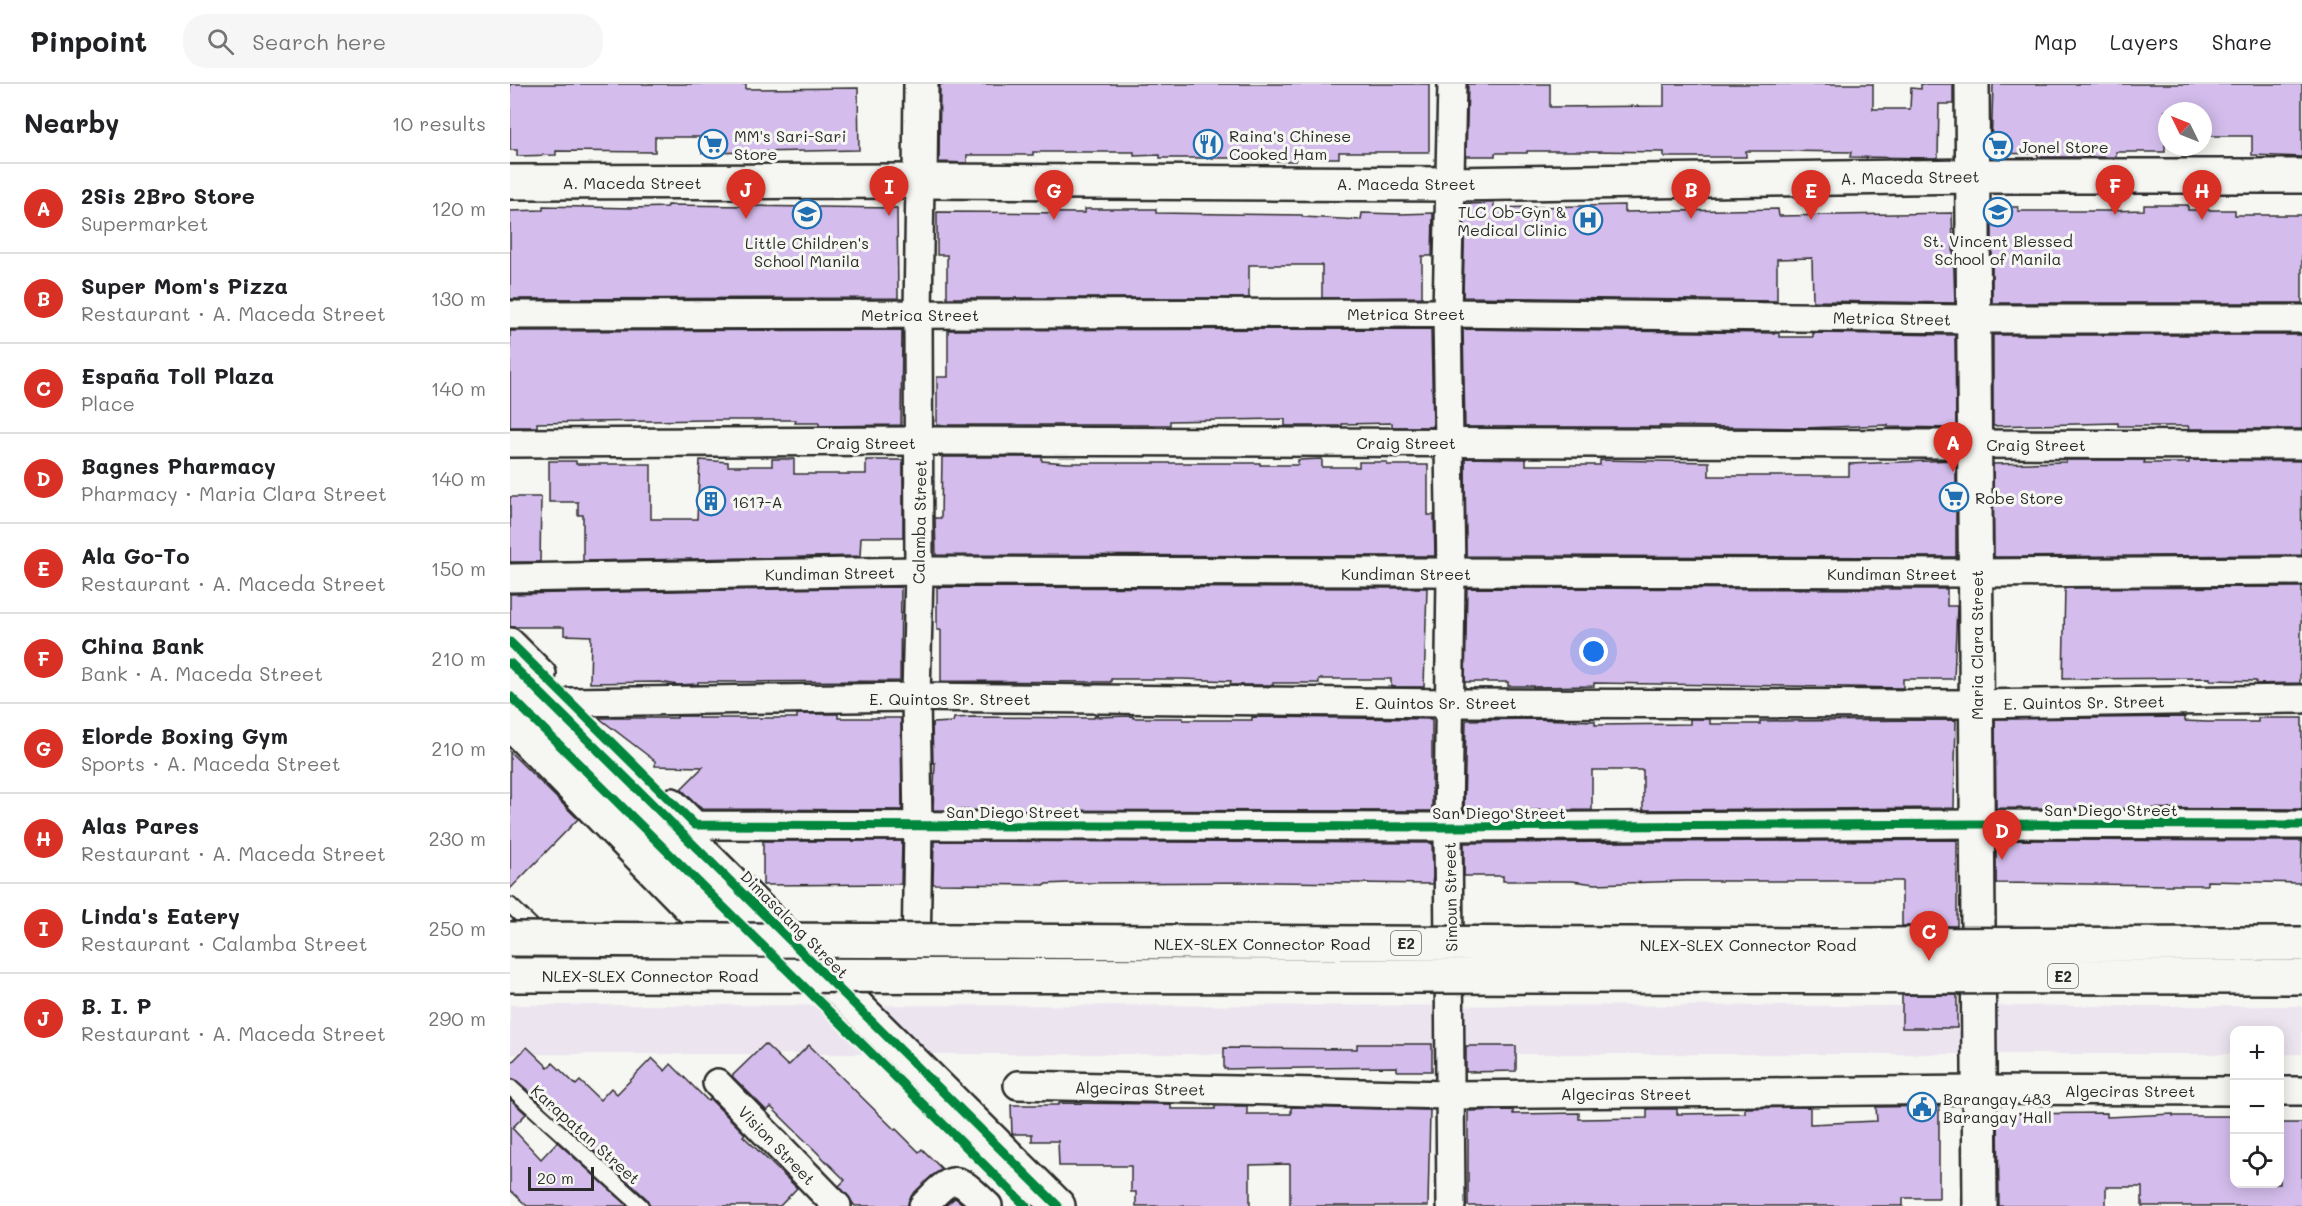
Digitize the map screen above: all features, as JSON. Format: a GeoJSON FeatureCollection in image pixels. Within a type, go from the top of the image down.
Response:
{"type":"FeatureCollection","features":[{"type":"Feature","properties":{"kind":"main road","name":"Calamba Street"},"geometry":{"type":"LineString","coordinates":[[920,181],[921,84]]}},
{"type":"Feature","properties":{"kind":"main road","name":"Maria Clara Street"},"geometry":{"type":"LineString","coordinates":[[1972,84],[1980,1206]]}},
{"type":"Feature","properties":{"kind":"main road","name":"A. Maceda Street"},"geometry":{"type":"LineString","coordinates":[[510,182],[920,181],[1450,184],[1973,176],[2302,176]]}},
{"type":"Feature","properties":{"kind":"main road"},"geometry":{"type":"LineString","coordinates":[[511,667],[1026,1206]]}},
{"type":"Feature","properties":{"kind":"main road","name":"Dimasalang Street"},"geometry":{"type":"LineString","coordinates":[[511,667],[1058,1206]]}},
{"type":"Feature","properties":{"kind":"main road","name":"NLEX-SLEX Connector Road"},"geometry":{"type":"LineString","coordinates":[[510,939],[1820,945],[2302,944]]}},
{"type":"Feature","properties":{"kind":"main road","name":"NLEX-SLEX Connector Road"},"geometry":{"type":"LineString","coordinates":[[510,975],[2302,977]]}},
{"type":"Feature","properties":{"kind":"street","name":"Simoun Street"},"geometry":{"type":"LineString","coordinates":[[1451,1206],[1448,827],[1451,573],[1447,442],[1447,313],[1452,84]]}},
{"type":"Feature","properties":{"kind":"street","name":"Calamba Street"},"geometry":{"type":"LineString","coordinates":[[916,959],[920,181]]}},
{"type":"Feature","properties":{"kind":"street","name":"Metrica Street"},"geometry":{"type":"LineString","coordinates":[[510,315],[1447,313],[2302,320]]}},
{"type":"Feature","properties":{"kind":"street","name":"Craig Street"},"geometry":{"type":"LineString","coordinates":[[510,443],[920,441],[2302,445]]}},
{"type":"Feature","properties":{"kind":"street","name":"Kundiman Street"},"geometry":{"type":"LineString","coordinates":[[510,578],[919,572],[2302,571]]}},
{"type":"Feature","properties":{"kind":"street"},"geometry":{"type":"LineString","coordinates":[[511,667],[570,702]]}},
{"type":"Feature","properties":{"kind":"street","name":"E. Quintos Sr. Street"},"geometry":{"type":"LineString","coordinates":[[570,702],[916,697],[1450,703],[1976,704],[2302,699]]}},
{"type":"Feature","properties":{"kind":"street","name":"San Diego Street"},"geometry":{"type":"LineString","coordinates":[[570,702],[695,825],[1448,827],[2302,825]]}},
{"type":"Feature","properties":{"kind":"street"},"geometry":{"type":"LineString","coordinates":[[510,727],[705,926],[706,957],[510,956]]}},
{"type":"Feature","properties":{"kind":"street","name":"Vision Street"},"geometry":{"type":"LineString","coordinates":[[717,1083],[837,1206]]}},
{"type":"Feature","properties":{"kind":"street","name":"Algeciras Street"},"geometry":{"type":"LineString","coordinates":[[1018,1085],[1449,1095],[1979,1090],[2230,1091]]}},
{"type":"Feature","properties":{"kind":"street"},"geometry":{"type":"LineString","coordinates":[[2284,1091],[2302,1091]]}},
{"type":"Feature","properties":{"kind":"street"},"geometry":{"type":"LineString","coordinates":[[923,1206],[945,1183],[955,1181],[964,1184],[987,1206]]}},
{"type":"Feature","properties":{"kind":"lane"},"geometry":{"type":"LineString","coordinates":[[510,905],[564,957]]}},
{"type":"Feature","properties":{"kind":"lane","name":"Karapatan Street"},"geometry":{"type":"LineString","coordinates":[[510,1087],[641,1206]]}},
{"type":"Feature","properties":{"kind":"shaded area"},"geometry":{"type":"Polygon","coordinates":[[[510,1005],[2302,1006],[2302,1054],[2284,1054],[2284,1026],[2230,1026],[2230,1054],[510,1054],[510,1005]]]}},
{"type":"Feature","properties":{"kind":"building"},"geometry":{"type":"Polygon","coordinates":[[[510,84],[746,84],[746,89],[858,88],[859,150],[702,153],[701,137],[655,137],[655,152],[556,151],[556,155],[517,156],[517,150],[510,150],[510,84]]]}},
{"type":"Feature","properties":{"kind":"building"},"geometry":{"type":"Polygon","coordinates":[[[940,84],[1429,84],[1429,152],[1339,152],[1339,158],[1253,161],[1253,158],[1160,158],[1160,155],[1134,156],[1134,152],[1033,152],[1033,155],[967,155],[967,163],[939,162],[940,84]]]}},
{"type":"Feature","properties":{"kind":"building"},"geometry":{"type":"Polygon","coordinates":[[[1468,84],[1550,84],[1550,107],[1664,106],[1664,84],[1873,84],[1873,109],[1910,109],[1911,88],[1921,89],[1921,84],[1953,84],[1953,104],[1939,104],[1938,158],[1850,157],[1851,152],[1781,151],[1746,151],[1746,157],[1664,157],[1664,152],[1589,151],[1527,151],[1527,153],[1495,153],[1495,156],[1466,156],[1468,84]]]}},
{"type":"Feature","properties":{"kind":"building"},"geometry":{"type":"Polygon","coordinates":[[[1993,84],[2302,84],[2302,157],[2252,155],[2252,136],[2212,136],[2212,102],[2158,102],[2158,152],[2116,152],[2116,157],[2038,157],[2038,154],[1991,153],[1993,84]]]}},
{"type":"Feature","properties":{"kind":"building"},"geometry":{"type":"Polygon","coordinates":[[[1494,203],[1494,208],[1624,205],[1624,212],[1778,209],[1779,216],[1952,213],[1955,303],[1813,301],[1812,258],[1777,259],[1777,301],[1463,297],[1465,204],[1494,203]]]}},
{"type":"Feature","properties":{"kind":"building"},"geometry":{"type":"Polygon","coordinates":[[[667,205],[897,208],[898,298],[510,299],[510,211],[543,210],[543,206],[631,208],[667,207],[667,205]]]}},
{"type":"Feature","properties":{"kind":"building"},"geometry":{"type":"Polygon","coordinates":[[[2144,205],[2188,205],[2188,210],[2235,210],[2235,215],[2302,215],[2302,303],[1992,303],[1992,207],[2018,207],[2018,211],[2107,211],[2144,210],[2144,205]]]}},
{"type":"Feature","properties":{"kind":"building"},"geometry":{"type":"Polygon","coordinates":[[[1085,209],[1156,209],[1156,213],[1302,215],[1303,217],[1361,220],[1362,213],[1433,213],[1432,256],[1422,256],[1422,297],[1322,298],[1322,265],[1249,265],[1249,298],[947,298],[947,255],[937,255],[937,212],[1085,213],[1085,209]]]}},
{"type":"Feature","properties":{"kind":"building"},"geometry":{"type":"Polygon","coordinates":[[[1431,329],[1433,427],[1392,427],[1392,423],[1285,426],[1285,419],[1170,421],[1170,425],[937,425],[937,377],[948,377],[948,330],[1431,329]]]}},
{"type":"Feature","properties":{"kind":"building"},"geometry":{"type":"Polygon","coordinates":[[[1463,329],[1779,333],[1779,337],[1813,337],[1813,333],[1955,335],[1956,428],[1888,427],[1888,425],[1804,428],[1465,427],[1463,329]]]}},
{"type":"Feature","properties":{"kind":"building"},"geometry":{"type":"Polygon","coordinates":[[[902,330],[901,425],[819,426],[819,423],[795,423],[796,420],[706,420],[537,423],[537,427],[510,427],[510,331],[902,330]]]}},
{"type":"Feature","properties":{"kind":"building"},"geometry":{"type":"Polygon","coordinates":[[[1993,335],[2302,335],[2302,429],[2189,429],[2188,426],[2118,426],[2118,423],[1993,426],[1993,335]]]}},
{"type":"Feature","properties":{"kind":"building"},"geometry":{"type":"Polygon","coordinates":[[[942,457],[1042,457],[1042,461],[1067,463],[1260,463],[1260,465],[1298,465],[1298,460],[1322,459],[1322,467],[1359,467],[1359,462],[1428,465],[1428,515],[1434,515],[1435,556],[936,555],[935,518],[941,518],[942,457]]]}},
{"type":"Feature","properties":{"kind":"building"},"geometry":{"type":"Polygon","coordinates":[[[1465,458],[1526,459],[1526,465],[1600,465],[1600,460],[1709,462],[1709,476],[1849,476],[1849,464],[1956,460],[1956,557],[1466,556],[1465,458]]]}},
{"type":"Feature","properties":{"kind":"building"},"geometry":{"type":"Polygon","coordinates":[[[772,459],[794,459],[794,474],[866,474],[866,460],[903,460],[903,537],[861,537],[860,556],[583,561],[583,515],[578,515],[578,502],[549,502],[549,461],[576,461],[576,464],[651,464],[651,519],[697,519],[700,460],[728,462],[728,466],[772,466],[772,459]]]}},
{"type":"Feature","properties":{"kind":"building"},"geometry":{"type":"Polygon","coordinates":[[[2066,460],[2145,460],[2144,463],[2189,463],[2189,460],[2301,461],[2302,555],[1994,557],[1993,464],[2066,462],[2066,460]]]}},
{"type":"Feature","properties":{"kind":"building"},"geometry":{"type":"Polygon","coordinates":[[[510,497],[541,497],[540,562],[510,562],[510,497]]]}},
{"type":"Feature","properties":{"kind":"building"},"geometry":{"type":"Polygon","coordinates":[[[901,587],[900,681],[698,682],[698,684],[678,685],[660,682],[590,683],[591,636],[564,635],[564,627],[510,627],[510,594],[901,587]]]}},
{"type":"Feature","properties":{"kind":"building"},"geometry":{"type":"Polygon","coordinates":[[[937,587],[1427,588],[1424,687],[1391,687],[1391,679],[1319,679],[1319,683],[1273,683],[1273,685],[1230,685],[1231,681],[1183,679],[1111,679],[1111,682],[941,681],[941,630],[937,630],[937,587]]]}},
{"type":"Feature","properties":{"kind":"building"},"geometry":{"type":"Polygon","coordinates":[[[2302,587],[2300,683],[2256,684],[2256,681],[2210,680],[2210,678],[2063,679],[2065,588],[2302,587]]]}},
{"type":"Feature","properties":{"kind":"building"},"geometry":{"type":"Polygon","coordinates":[[[1467,588],[1947,589],[1947,606],[1957,606],[1954,679],[1903,679],[1903,688],[1594,683],[1594,686],[1533,687],[1508,686],[1508,682],[1465,682],[1467,588]]]}},
{"type":"Feature","properties":{"kind":"building"},"geometry":{"type":"Polygon","coordinates":[[[797,714],[838,714],[838,718],[901,718],[902,810],[702,809],[681,789],[703,767],[655,766],[655,761],[599,718],[698,716],[698,718],[797,718],[797,714]]]}},
{"type":"Feature","properties":{"kind":"building"},"geometry":{"type":"Polygon","coordinates":[[[1133,716],[1133,718],[1183,718],[1183,720],[1252,720],[1252,717],[1432,719],[1432,811],[933,810],[935,763],[933,763],[932,723],[953,722],[954,718],[973,717],[1133,716]]]}},
{"type":"Feature","properties":{"kind":"building"},"geometry":{"type":"Polygon","coordinates":[[[2185,717],[2185,721],[2207,722],[2258,722],[2258,718],[2302,718],[2302,809],[1996,808],[1995,719],[2185,717]]]}},
{"type":"Feature","properties":{"kind":"building"},"geometry":{"type":"Polygon","coordinates":[[[1690,719],[1710,719],[1710,724],[1760,724],[1760,721],[1956,720],[1954,808],[1643,810],[1643,770],[1592,770],[1592,810],[1464,811],[1466,720],[1595,721],[1595,725],[1690,724],[1690,719]]]}},
{"type":"Feature","properties":{"kind":"building"},"geometry":{"type":"Polygon","coordinates":[[[510,752],[578,819],[510,889],[510,752]]]}},
{"type":"Feature","properties":{"kind":"building"},"geometry":{"type":"Polygon","coordinates":[[[1957,840],[1957,926],[1902,926],[1902,881],[1684,881],[1595,884],[1572,881],[1503,881],[1503,876],[1464,876],[1464,843],[1957,840]]]}},
{"type":"Feature","properties":{"kind":"building"},"geometry":{"type":"Polygon","coordinates":[[[1996,840],[2302,841],[2301,883],[2207,881],[2207,885],[2170,885],[1996,883],[1996,840]]]}},
{"type":"Feature","properties":{"kind":"building"},"geometry":{"type":"Polygon","coordinates":[[[763,841],[902,841],[901,884],[763,885],[763,841]]]}},
{"type":"Feature","properties":{"kind":"building"},"geometry":{"type":"Polygon","coordinates":[[[934,841],[1432,843],[1433,876],[1432,884],[1275,882],[933,884],[934,841]]]}},
{"type":"Feature","properties":{"kind":"building"},"geometry":{"type":"Polygon","coordinates":[[[1902,995],[1957,995],[1957,1028],[1902,1028],[1902,995]]]}},
{"type":"Feature","properties":{"kind":"building"},"geometry":{"type":"Polygon","coordinates":[[[765,1044],[788,1066],[809,1045],[895,1130],[919,1152],[922,1149],[942,1169],[912,1195],[908,1206],[855,1206],[839,1186],[845,1180],[771,1107],[767,1111],[732,1076],[765,1044]]]}},
{"type":"Feature","properties":{"kind":"building"},"geometry":{"type":"Polygon","coordinates":[[[1357,1044],[1432,1044],[1432,1071],[1397,1071],[1397,1067],[1224,1069],[1224,1048],[1357,1049],[1357,1044]]]}},
{"type":"Feature","properties":{"kind":"building"},"geometry":{"type":"Polygon","coordinates":[[[1466,1046],[1516,1046],[1516,1071],[1466,1072],[1466,1046]]]}},
{"type":"Feature","properties":{"kind":"building"},"geometry":{"type":"Polygon","coordinates":[[[527,1047],[548,1067],[553,1063],[576,1085],[580,1081],[600,1100],[611,1088],[617,1094],[652,1058],[665,1071],[671,1064],[708,1101],[710,1099],[745,1134],[743,1136],[797,1188],[780,1206],[650,1206],[647,1199],[570,1129],[572,1126],[545,1099],[541,1102],[516,1080],[510,1078],[510,1064],[527,1047]]]}},
{"type":"Feature","properties":{"kind":"building"},"geometry":{"type":"Polygon","coordinates":[[[510,1099],[526,1114],[512,1128],[541,1159],[557,1142],[628,1206],[527,1206],[510,1190],[510,1099]]]}},
{"type":"Feature","properties":{"kind":"building"},"geometry":{"type":"Polygon","coordinates":[[[1059,1103],[1171,1104],[1171,1109],[1247,1106],[1247,1114],[1291,1114],[1291,1107],[1430,1110],[1428,1206],[1290,1206],[1290,1164],[1250,1165],[1250,1206],[1136,1206],[1136,1192],[1131,1192],[1131,1166],[1059,1166],[1058,1141],[1032,1141],[1032,1134],[1012,1134],[1011,1105],[1059,1105],[1059,1103]]]}},
{"type":"Feature","properties":{"kind":"building"},"geometry":{"type":"Polygon","coordinates":[[[1939,1106],[1939,1198],[1903,1198],[1903,1206],[1468,1206],[1468,1111],[1513,1110],[1513,1114],[1579,1113],[1579,1119],[1647,1118],[1647,1109],[1677,1109],[1677,1114],[1745,1113],[1745,1108],[1810,1107],[1810,1124],[1877,1121],[1876,1107],[1939,1106]]]}},
{"type":"Feature","properties":{"kind":"building"},"geometry":{"type":"Polygon","coordinates":[[[2107,1113],[2107,1117],[2173,1114],[2173,1116],[2230,1116],[2230,1188],[2284,1188],[2284,1123],[2302,1123],[2302,1206],[2142,1206],[2142,1187],[2106,1187],[2106,1206],[1999,1206],[1998,1114],[2107,1113]]]}},
{"type":"Feature","properties":{"kind":"building"},"geometry":{"type":"Polygon","coordinates":[[[955,1198],[965,1206],[945,1206],[955,1198]]]}},
{"type":"Feature","properties":{"kind":"cycle path"},"geometry":{"type":"LineString","coordinates":[[510,642],[695,825],[1448,827],[2302,825]]}},
{"type":"Feature","properties":{"kind":"cycle path"},"geometry":{"type":"LineString","coordinates":[[510,663],[1058,1206]]}},
{"type":"Feature","properties":{"kind":"cycle path"},"geometry":{"type":"LineString","coordinates":[[510,696],[1026,1206]]}},
{"type":"Feature","properties":{"kind":"place","name":"MM's Sari-Sari Store"},"geometry":{"type":"Point","coordinates":[713,144]}},
{"type":"Feature","properties":{"kind":"place","name":"Raina's Chinese Cooked Ham"},"geometry":{"type":"Point","coordinates":[1208,144]}},
{"type":"Feature","properties":{"kind":"place","name":"Jonel Store"},"geometry":{"type":"Point","coordinates":[1998,146]}},
{"type":"Feature","properties":{"kind":"place","name":"St. Vincent Blessed School of Manila"},"geometry":{"type":"Point","coordinates":[1998,212]}},
{"type":"Feature","properties":{"kind":"place","name":"Little Children's School Manila"},"geometry":{"type":"Point","coordinates":[807,214]}},
{"type":"Feature","properties":{"kind":"place","name":"China Bank"},"geometry":{"type":"Point","coordinates":[2115,215]}},
{"type":"Feature","properties":{"kind":"place","name":"Linda's Eatery"},"geometry":{"type":"Point","coordinates":[889,216]}},
{"type":"Feature","properties":{"kind":"place","name":"B. I. P"},"geometry":{"type":"Point","coordinates":[746,219]}},
{"type":"Feature","properties":{"kind":"place","name":"Super Mom's Pizza"},"geometry":{"type":"Point","coordinates":[1691,219]}},
{"type":"Feature","properties":{"kind":"place","name":"Elorde Boxing Gym"},"geometry":{"type":"Point","coordinates":[1054,220]}},
{"type":"Feature","properties":{"kind":"place","name":"TLC Ob-Gyn & Medical Clinic"},"geometry":{"type":"Point","coordinates":[1588,220]}},
{"type":"Feature","properties":{"kind":"place","name":"Ala Go-To"},"geometry":{"type":"Point","coordinates":[1811,220]}},
{"type":"Feature","properties":{"kind":"place","name":"Alas Pares"},"geometry":{"type":"Point","coordinates":[2202,220]}},
{"type":"Feature","properties":{"kind":"place","name":"2Sis 2Bro Store"},"geometry":{"type":"Point","coordinates":[1953,472]}},
{"type":"Feature","properties":{"kind":"place","name":"Robe Store"},"geometry":{"type":"Point","coordinates":[1954,497]}},
{"type":"Feature","properties":{"kind":"place","name":"1617-A"},"geometry":{"type":"Point","coordinates":[711,501]}},
{"type":"Feature","properties":{"kind":"place","name":"Bagnes Pharmacy"},"geometry":{"type":"Point","coordinates":[2002,860]}},
{"type":"Feature","properties":{"kind":"place","name":"España Toll Plaza"},"geometry":{"type":"Point","coordinates":[1929,961]}},
{"type":"Feature","properties":{"kind":"place","name":"Barangay 483 Barangay Hall"},"geometry":{"type":"Point","coordinates":[1922,1107]}}]}
